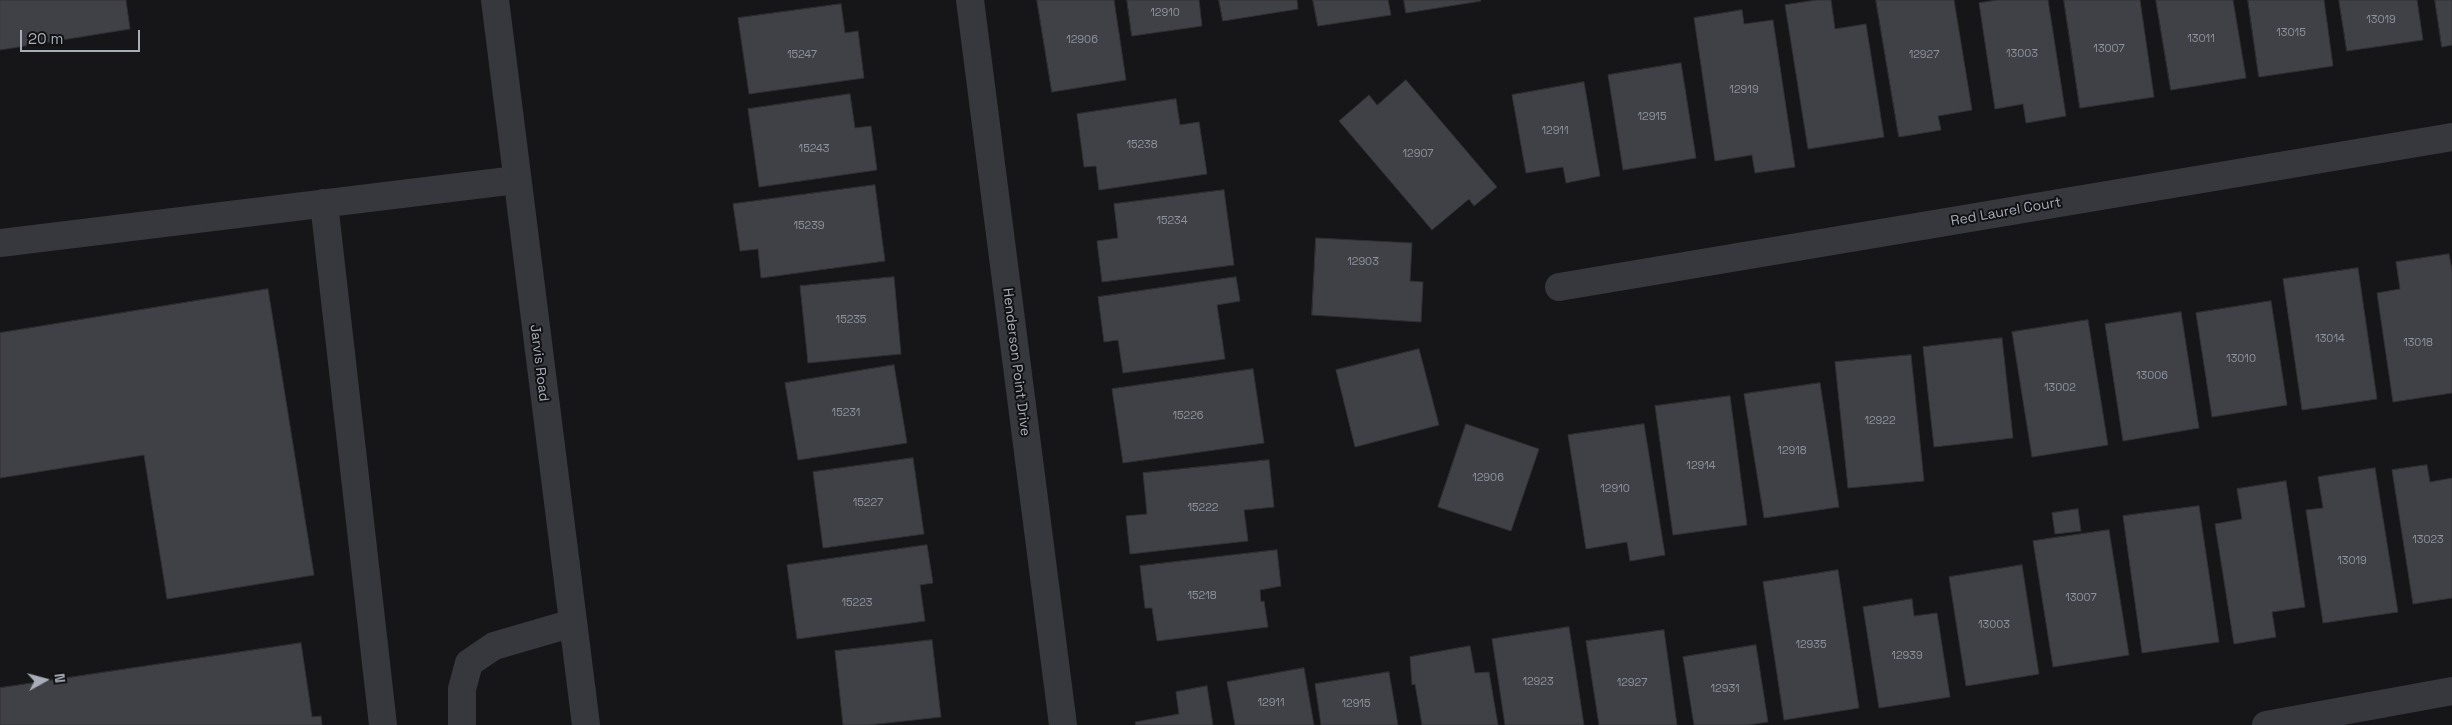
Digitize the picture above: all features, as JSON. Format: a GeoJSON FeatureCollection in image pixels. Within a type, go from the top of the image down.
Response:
{"type":"FeatureCollection","features":[{"type":"Feature","properties":{"kind":"street","name":"Jarvis Road"},"geometry":{"type":"LineString","coordinates":[[495,0],[516,180],[586,725]]}},
{"type":"Feature","properties":{"kind":"street","name":"Henderson Point Drive"},"geometry":{"type":"LineString","coordinates":[[970,0],[1063,725]]}},
{"type":"Feature","properties":{"kind":"street","name":"Red Laurel Court"},"geometry":{"type":"LineString","coordinates":[[1559,287],[2452,137]]}},
{"type":"Feature","properties":{"kind":"street"},"geometry":{"type":"LineString","coordinates":[[0,243],[516,180]]}},
{"type":"Feature","properties":{"kind":"street"},"geometry":{"type":"LineString","coordinates":[[324,203],[383,725]]}},
{"type":"Feature","properties":{"kind":"street"},"geometry":{"type":"LineString","coordinates":[[462,725],[462,689],[469,663],[494,646],[573,623]]}},
{"type":"Feature","properties":{"kind":"street"},"geometry":{"type":"LineString","coordinates":[[2266,725],[2452,692]]}},
{"type":"Feature","properties":{"kind":"building"},"geometry":{"type":"Polygon","coordinates":[[[0,0],[126,0],[130,29],[0,50],[0,0]]]}},
{"type":"Feature","properties":{"kind":"building"},"geometry":{"type":"Polygon","coordinates":[[[1037,0],[1114,0],[1126,80],[1052,92],[1037,0]]]}},
{"type":"Feature","properties":{"kind":"building"},"geometry":{"type":"Polygon","coordinates":[[[1127,0],[1199,0],[1202,26],[1132,36],[1127,0]]]}},
{"type":"Feature","properties":{"kind":"building"},"geometry":{"type":"Polygon","coordinates":[[[1219,0],[1297,0],[1298,9],[1223,21],[1219,0]]]}},
{"type":"Feature","properties":{"kind":"building"},"geometry":{"type":"Polygon","coordinates":[[[1313,0],[1388,0],[1391,15],[1318,26],[1313,0]]]}},
{"type":"Feature","properties":{"kind":"building"},"geometry":{"type":"Polygon","coordinates":[[[1404,0],[1480,0],[1481,1],[1406,13],[1404,0]]]}},
{"type":"Feature","properties":{"kind":"building"},"geometry":{"type":"Polygon","coordinates":[[[1817,0],[1831,0],[1835,29],[1866,24],[1884,137],[1808,149],[1785,5],[1817,0]]]}},
{"type":"Feature","properties":{"kind":"building"},"geometry":{"type":"Polygon","coordinates":[[[1876,0],[1954,0],[1972,110],[1938,116],[1941,130],[1899,137],[1876,0]]]}},
{"type":"Feature","properties":{"kind":"building"},"geometry":{"type":"Polygon","coordinates":[[[1998,0],[2048,0],[2066,116],[2026,123],[2023,104],[1995,109],[1979,3],[1998,0]]]}},
{"type":"Feature","properties":{"kind":"building"},"geometry":{"type":"Polygon","coordinates":[[[2064,0],[2140,0],[2154,97],[2080,108],[2064,0]]]}},
{"type":"Feature","properties":{"kind":"building"},"geometry":{"type":"Polygon","coordinates":[[[2156,0],[2233,0],[2246,78],[2171,90],[2156,0]]]}},
{"type":"Feature","properties":{"kind":"building"},"geometry":{"type":"Polygon","coordinates":[[[2248,0],[2324,0],[2333,66],[2259,77],[2248,0]]]}},
{"type":"Feature","properties":{"kind":"building"},"geometry":{"type":"Polygon","coordinates":[[[2339,0],[2417,0],[2423,40],[2347,51],[2339,0]]]}},
{"type":"Feature","properties":{"kind":"building"},"geometry":{"type":"Polygon","coordinates":[[[2435,0],[2452,0],[2452,45],[2442,47],[2435,0]]]}},
{"type":"Feature","properties":{"kind":"building"},"geometry":{"type":"Polygon","coordinates":[[[841,4],[845,33],[858,31],[864,78],[749,94],[738,18],[841,4]]]}},
{"type":"Feature","properties":{"kind":"building"},"geometry":{"type":"Polygon","coordinates":[[[1742,10],[1744,24],[1773,20],[1795,167],[1755,173],[1752,155],[1715,161],[1694,18],[1742,10]]]}},
{"type":"Feature","properties":{"kind":"building"},"geometry":{"type":"Polygon","coordinates":[[[1681,63],[1696,158],[1623,170],[1608,75],[1681,63]]]}},
{"type":"Feature","properties":{"kind":"building"},"geometry":{"type":"Polygon","coordinates":[[[1406,80],[1497,187],[1474,206],[1469,199],[1432,230],[1339,121],[1369,95],[1377,105],[1406,80]]]}},
{"type":"Feature","properties":{"kind":"building"},"geometry":{"type":"Polygon","coordinates":[[[1584,82],[1600,176],[1566,183],[1563,167],[1526,173],[1512,95],[1584,82]]]}},
{"type":"Feature","properties":{"kind":"building"},"geometry":{"type":"Polygon","coordinates":[[[850,94],[855,128],[871,126],[877,170],[759,187],[748,109],[850,94]]]}},
{"type":"Feature","properties":{"kind":"building"},"geometry":{"type":"Polygon","coordinates":[[[1176,99],[1180,125],[1199,122],[1207,174],[1099,190],[1096,166],[1084,167],[1077,114],[1176,99]]]}},
{"type":"Feature","properties":{"kind":"building"},"geometry":{"type":"Polygon","coordinates":[[[875,185],[885,261],[761,278],[758,249],[740,251],[733,204],[875,185]]]}},
{"type":"Feature","properties":{"kind":"building"},"geometry":{"type":"Polygon","coordinates":[[[1224,190],[1234,265],[1102,282],[1097,241],[1118,238],[1114,204],[1224,190]]]}},
{"type":"Feature","properties":{"kind":"building"},"geometry":{"type":"Polygon","coordinates":[[[1316,238],[1412,243],[1410,281],[1423,282],[1421,322],[1312,315],[1316,238]]]}},
{"type":"Feature","properties":{"kind":"building"},"geometry":{"type":"Polygon","coordinates":[[[2449,254],[2452,270],[2452,393],[2393,402],[2377,293],[2400,289],[2396,262],[2449,254]]]}},
{"type":"Feature","properties":{"kind":"building"},"geometry":{"type":"Polygon","coordinates":[[[2358,268],[2377,399],[2302,410],[2283,279],[2358,268]]]}},
{"type":"Feature","properties":{"kind":"building"},"geometry":{"type":"Polygon","coordinates":[[[894,277],[901,354],[808,363],[800,286],[894,277]]]}},
{"type":"Feature","properties":{"kind":"building"},"geometry":{"type":"Polygon","coordinates":[[[1236,277],[1240,301],[1217,305],[1225,359],[1123,373],[1118,340],[1104,342],[1098,297],[1236,277]]]}},
{"type":"Feature","properties":{"kind":"building"},"geometry":{"type":"Polygon","coordinates":[[[268,289],[314,575],[167,599],[144,455],[0,478],[0,333],[268,289]]]}},
{"type":"Feature","properties":{"kind":"building"},"geometry":{"type":"Polygon","coordinates":[[[2271,301],[2287,405],[2212,417],[2196,313],[2271,301]]]}},
{"type":"Feature","properties":{"kind":"building"},"geometry":{"type":"Polygon","coordinates":[[[2181,312],[2199,428],[2123,441],[2105,324],[2181,312]]]}},
{"type":"Feature","properties":{"kind":"building"},"geometry":{"type":"Polygon","coordinates":[[[2088,320],[2108,445],[2032,457],[2012,332],[2088,320]]]}},
{"type":"Feature","properties":{"kind":"building"},"geometry":{"type":"Polygon","coordinates":[[[2002,338],[2013,438],[1934,447],[1923,347],[2002,338]]]}},
{"type":"Feature","properties":{"kind":"building"},"geometry":{"type":"Polygon","coordinates":[[[1419,349],[1439,425],[1355,447],[1336,370],[1419,349]]]}},
{"type":"Feature","properties":{"kind":"building"},"geometry":{"type":"Polygon","coordinates":[[[1911,355],[1924,481],[1848,488],[1835,362],[1911,355]]]}},
{"type":"Feature","properties":{"kind":"building"},"geometry":{"type":"Polygon","coordinates":[[[894,365],[907,443],[798,460],[785,383],[894,365]]]}},
{"type":"Feature","properties":{"kind":"building"},"geometry":{"type":"Polygon","coordinates":[[[1253,369],[1264,443],[1123,463],[1112,389],[1253,369]]]}},
{"type":"Feature","properties":{"kind":"building"},"geometry":{"type":"Polygon","coordinates":[[[1820,383],[1839,507],[1764,518],[1744,394],[1820,383]]]}},
{"type":"Feature","properties":{"kind":"building"},"geometry":{"type":"Polygon","coordinates":[[[1730,396],[1747,525],[1673,535],[1655,406],[1730,396]]]}},
{"type":"Feature","properties":{"kind":"building"},"geometry":{"type":"Polygon","coordinates":[[[1466,424],[1539,449],[1511,531],[1438,507],[1466,424]]]}},
{"type":"Feature","properties":{"kind":"building"},"geometry":{"type":"Polygon","coordinates":[[[1644,424],[1665,555],[1630,561],[1627,542],[1586,549],[1568,435],[1644,424]]]}},
{"type":"Feature","properties":{"kind":"building"},"geometry":{"type":"Polygon","coordinates":[[[913,458],[924,534],[823,548],[813,472],[913,458]]]}},
{"type":"Feature","properties":{"kind":"building"},"geometry":{"type":"Polygon","coordinates":[[[1269,460],[1274,507],[1244,510],[1248,541],[1130,554],[1126,516],[1147,514],[1143,473],[1269,460]]]}},
{"type":"Feature","properties":{"kind":"building"},"geometry":{"type":"Polygon","coordinates":[[[2427,465],[2430,482],[2452,478],[2452,598],[2413,604],[2392,470],[2427,465]]]}},
{"type":"Feature","properties":{"kind":"building"},"geometry":{"type":"Polygon","coordinates":[[[2375,468],[2398,612],[2323,623],[2306,510],[2323,508],[2318,477],[2375,468]]]}},
{"type":"Feature","properties":{"kind":"building"},"geometry":{"type":"Polygon","coordinates":[[[2286,481],[2305,607],[2272,612],[2276,637],[2234,644],[2215,524],[2242,519],[2237,489],[2286,481]]]}},
{"type":"Feature","properties":{"kind":"building"},"geometry":{"type":"Polygon","coordinates":[[[2199,506],[2219,642],[2142,653],[2123,516],[2199,506]]]}},
{"type":"Feature","properties":{"kind":"building"},"geometry":{"type":"Polygon","coordinates":[[[2078,509],[2081,531],[2055,534],[2052,513],[2078,509]]]}},
{"type":"Feature","properties":{"kind":"building"},"geometry":{"type":"Polygon","coordinates":[[[2109,530],[2129,655],[2053,667],[2033,541],[2109,530]]]}},
{"type":"Feature","properties":{"kind":"building"},"geometry":{"type":"Polygon","coordinates":[[[927,545],[933,583],[920,585],[925,621],[797,639],[787,565],[927,545]]]}},
{"type":"Feature","properties":{"kind":"building"},"geometry":{"type":"Polygon","coordinates":[[[1277,550],[1281,586],[1260,590],[1261,602],[1264,601],[1268,627],[1157,641],[1152,608],[1145,608],[1140,566],[1277,550]]]}},
{"type":"Feature","properties":{"kind":"building"},"geometry":{"type":"Polygon","coordinates":[[[2022,565],[2039,674],[1966,686],[1949,577],[2022,565]]]}},
{"type":"Feature","properties":{"kind":"building"},"geometry":{"type":"Polygon","coordinates":[[[1838,570],[1859,708],[1784,720],[1763,582],[1838,570]]]}},
{"type":"Feature","properties":{"kind":"building"},"geometry":{"type":"Polygon","coordinates":[[[1912,599],[1914,616],[1937,613],[1950,697],[1879,708],[1863,607],[1912,599]]]}},
{"type":"Feature","properties":{"kind":"building"},"geometry":{"type":"Polygon","coordinates":[[[1569,627],[1584,725],[1505,725],[1492,639],[1569,627]]]}},
{"type":"Feature","properties":{"kind":"building"},"geometry":{"type":"Polygon","coordinates":[[[1664,630],[1677,725],[1599,725],[1586,641],[1664,630]]]}},
{"type":"Feature","properties":{"kind":"building"},"geometry":{"type":"Polygon","coordinates":[[[932,640],[941,717],[869,725],[843,725],[835,651],[932,640]]]}},
{"type":"Feature","properties":{"kind":"building"},"geometry":{"type":"Polygon","coordinates":[[[301,643],[312,717],[321,716],[322,725],[0,725],[0,688],[301,643]]]}},
{"type":"Feature","properties":{"kind":"building"},"geometry":{"type":"Polygon","coordinates":[[[1756,645],[1768,722],[1748,725],[1694,725],[1683,657],[1756,645]]]}},
{"type":"Feature","properties":{"kind":"building"},"geometry":{"type":"Polygon","coordinates":[[[1470,646],[1475,673],[1489,672],[1498,725],[1422,725],[1415,684],[1412,685],[1410,657],[1470,646]]]}},
{"type":"Feature","properties":{"kind":"building"},"geometry":{"type":"Polygon","coordinates":[[[1304,668],[1314,725],[1235,725],[1227,682],[1304,668]]]}},
{"type":"Feature","properties":{"kind":"building"},"geometry":{"type":"Polygon","coordinates":[[[1389,672],[1398,725],[1321,725],[1315,684],[1389,672]]]}},
{"type":"Feature","properties":{"kind":"building"},"geometry":{"type":"Polygon","coordinates":[[[1207,686],[1213,725],[1136,725],[1135,722],[1179,714],[1176,692],[1207,686]]]}}]}
